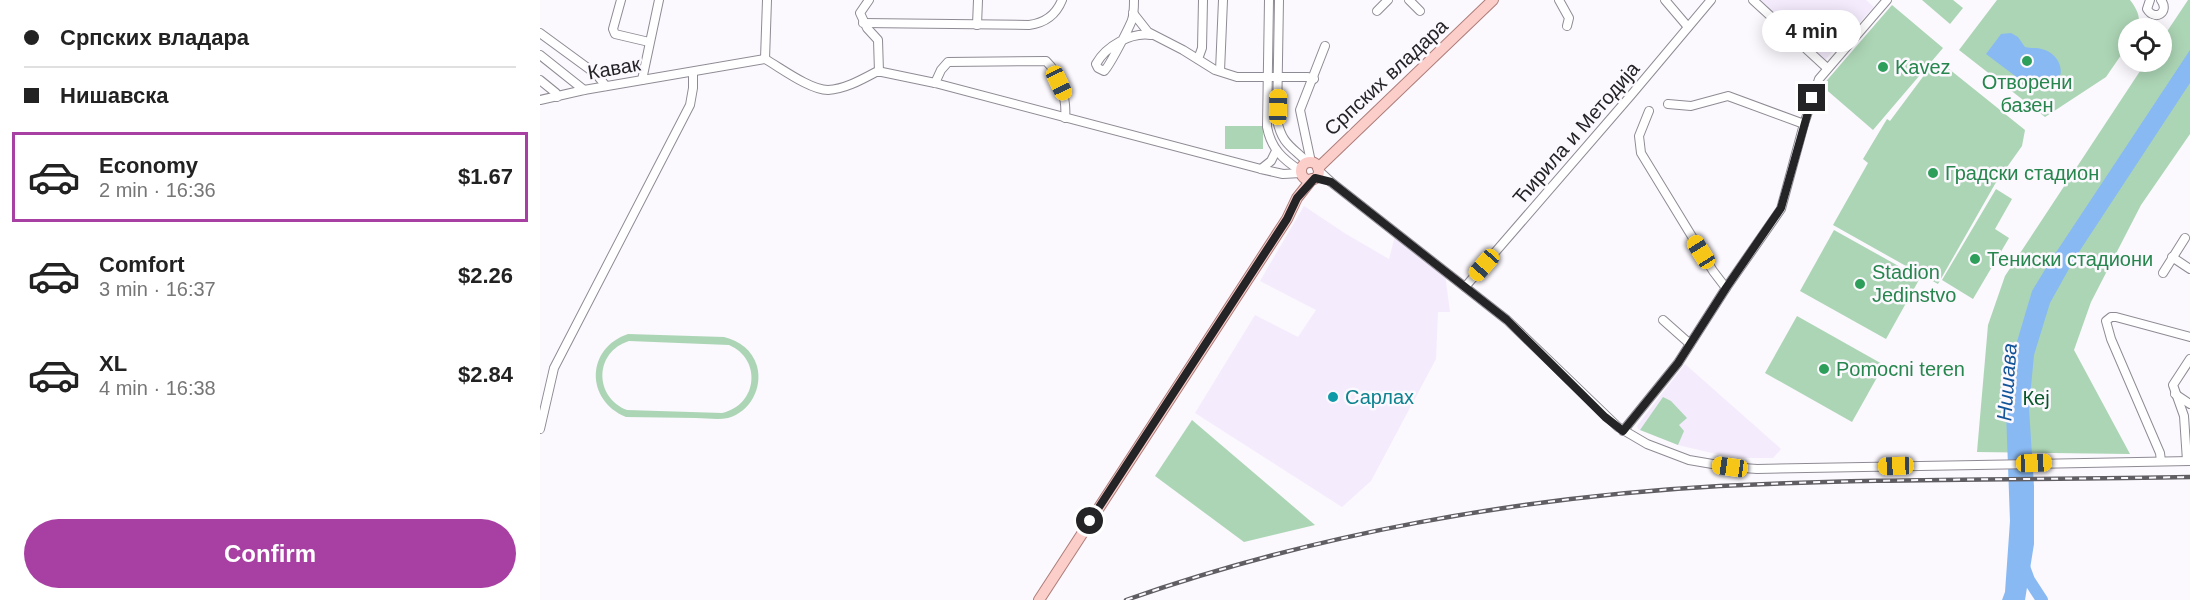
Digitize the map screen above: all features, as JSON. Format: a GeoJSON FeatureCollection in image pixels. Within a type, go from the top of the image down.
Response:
{"type":"FeatureCollection","features":[{"type":"Feature","properties":{"kind":"main road","name":"Српских владара"},"geometry":{"type":"LineString","coordinates":[[1039,600],[1287,219],[1297,198],[1300,182],[1310,170],[1330,154],[1493,0]]}},
{"type":"Feature","properties":{"kind":"street"},"geometry":{"type":"LineString","coordinates":[[621,0],[613,29],[615,34],[649,42]]}},
{"type":"Feature","properties":{"kind":"street"},"geometry":{"type":"LineString","coordinates":[[642,80],[659,0]]}},
{"type":"Feature","properties":{"kind":"street"},"geometry":{"type":"LineString","coordinates":[[767,0],[765,59],[806,82],[826,90],[840,88],[879,72],[935,83],[1261,169],[1283,174],[1310,170]]}},
{"type":"Feature","properties":{"kind":"street"},"geometry":{"type":"LineString","coordinates":[[868,0],[860,13],[864,23],[878,40],[879,72]]}},
{"type":"Feature","properties":{"kind":"street"},"geometry":{"type":"LineString","coordinates":[[977,25],[978,0]]}},
{"type":"Feature","properties":{"kind":"street"},"geometry":{"type":"LineString","coordinates":[[864,23],[1029,25],[1039,23],[1053,14],[1062,0]]}},
{"type":"Feature","properties":{"kind":"street"},"geometry":{"type":"LineString","coordinates":[[1134,0],[1133,14],[1121,40],[1143,34],[1155,36]]}},
{"type":"Feature","properties":{"kind":"street"},"geometry":{"type":"LineString","coordinates":[[1198,59],[1202,48],[1203,0]]}},
{"type":"Feature","properties":{"kind":"street"},"geometry":{"type":"LineString","coordinates":[[1220,72],[1223,0]]}},
{"type":"Feature","properties":{"kind":"street"},"geometry":{"type":"LineString","coordinates":[[1269,0],[1267,127],[1276,150],[1288,162],[1310,170],[1331,182],[1507,320],[1605,417],[1623,431],[1680,458],[1730,467],[1757,469],[2188,461],[2187,415],[2172,387],[2190,358]]}},
{"type":"Feature","properties":{"kind":"street"},"geometry":{"type":"LineString","coordinates":[[1279,0],[1277,120],[1281,135],[1310,170]]}},
{"type":"Feature","properties":{"kind":"street"},"geometry":{"type":"LineString","coordinates":[[1377,11],[1388,0]]}},
{"type":"Feature","properties":{"kind":"street"},"geometry":{"type":"LineString","coordinates":[[1409,0],[1420,11]]}},
{"type":"Feature","properties":{"kind":"street"},"geometry":{"type":"LineString","coordinates":[[1559,0],[1569,18],[1567,26]]}},
{"type":"Feature","properties":{"kind":"street"},"geometry":{"type":"LineString","coordinates":[[1665,0],[1688,27]]}},
{"type":"Feature","properties":{"kind":"street","name":"Ћирила и Методија"},"geometry":{"type":"LineString","coordinates":[[1465,286],[1711,0]]}},
{"type":"Feature","properties":{"kind":"street"},"geometry":{"type":"LineString","coordinates":[[1753,0],[1827,68]]}},
{"type":"Feature","properties":{"kind":"street"},"geometry":{"type":"LineString","coordinates":[[1623,431],[1678,363],[1781,208],[1816,85],[1827,68],[1887,0]]}},
{"type":"Feature","properties":{"kind":"street"},"geometry":{"type":"LineString","coordinates":[[2138,0],[2150,14],[2157,16],[2164,11],[2165,2]]}},
{"type":"Feature","properties":{"kind":"street"},"geometry":{"type":"LineString","coordinates":[[2147,9],[2150,0]]}},
{"type":"Feature","properties":{"kind":"street"},"geometry":{"type":"LineString","coordinates":[[1133,14],[1148,32],[1220,72],[1237,77],[1279,76],[1314,79]]}},
{"type":"Feature","properties":{"kind":"street"},"geometry":{"type":"LineString","coordinates":[[540,33],[596,74],[606,86]]}},
{"type":"Feature","properties":{"kind":"street","name":"Српских владара"},"geometry":{"type":"LineString","coordinates":[[1310,170],[1300,110],[1325,46]]}},
{"type":"Feature","properties":{"kind":"street"},"geometry":{"type":"LineString","coordinates":[[540,55],[584,90]]}},
{"type":"Feature","properties":{"kind":"street","name":"Кавак"},"geometry":{"type":"LineString","coordinates":[[540,100],[584,90],[765,59]]}},
{"type":"Feature","properties":{"kind":"street"},"geometry":{"type":"LineString","coordinates":[[935,83],[948,62],[1046,61],[1053,70],[1065,97],[1065,118]]}},
{"type":"Feature","properties":{"kind":"street"},"geometry":{"type":"LineString","coordinates":[[540,429],[554,368],[690,105],[693,72]]}},
{"type":"Feature","properties":{"kind":"street"},"geometry":{"type":"LineString","coordinates":[[540,80],[556,93],[557,97]]}},
{"type":"Feature","properties":{"kind":"street"},"geometry":{"type":"LineString","coordinates":[[1668,104],[1691,106],[1728,96],[1804,124]]}},
{"type":"Feature","properties":{"kind":"street"},"geometry":{"type":"LineString","coordinates":[[1649,111],[1639,136],[1641,153],[1713,271],[1726,288]]}},
{"type":"Feature","properties":{"kind":"street"},"geometry":{"type":"LineString","coordinates":[[1261,169],[1271,160],[1276,150]]}},
{"type":"Feature","properties":{"kind":"street"},"geometry":{"type":"LineString","coordinates":[[2163,273],[2185,238]]}},
{"type":"Feature","properties":{"kind":"street"},"geometry":{"type":"LineString","coordinates":[[2172,257],[2190,269]]}},
{"type":"Feature","properties":{"kind":"street"},"geometry":{"type":"LineString","coordinates":[[2161,461],[2160,453],[2105,323],[2109,318],[2116,317],[2190,337]]}},
{"type":"Feature","properties":{"kind":"street"},"geometry":{"type":"LineString","coordinates":[[1663,320],[1690,344]]}},
{"type":"Feature","properties":{"kind":"street"},"geometry":{"type":"LineString","coordinates":[[2175,394],[2190,404]]}},
{"type":"Feature","properties":{"kind":"shaded area"},"geometry":{"type":"Polygon","coordinates":[[[1760,0],[1866,0],[1874,7],[1825,60],[1760,0]]]}},
{"type":"Feature","properties":{"kind":"shaded area"},"geometry":{"type":"Polygon","coordinates":[[[1304,206],[1389,259],[1395,236],[1445,274],[1450,312],[1438,312],[1436,359],[1371,481],[1342,507],[1195,413],[1255,315],[1298,337],[1316,310],[1260,281],[1304,206]]]}},
{"type":"Feature","properties":{"kind":"shaded area"},"geometry":{"type":"Polygon","coordinates":[[[1685,364],[1781,449],[1773,458],[1743,458],[1716,454],[1678,445],[1638,429],[1637,426],[1685,364]]]}},
{"type":"Feature","properties":{"kind":"green space"},"geometry":{"type":"Polygon","coordinates":[[[1922,0],[1953,0],[1963,8],[1950,24],[1922,0]]]}},
{"type":"Feature","properties":{"kind":"green space"},"geometry":{"type":"Polygon","coordinates":[[[1997,0],[2130,0],[2138,13],[2139,18],[2118,18],[2118,60],[2106,77],[2045,117],[1959,50],[1997,0]]]}},
{"type":"Feature","properties":{"kind":"green space","name":"Кеј"},"geometry":{"type":"Polygon","coordinates":[[[2190,0],[2190,134],[2141,205],[2091,302],[2074,350],[2130,454],[1977,452],[1988,325],[2005,276],[2139,72],[2172,72],[2172,24],[2190,0]]]}},
{"type":"Feature","properties":{"kind":"green space","name":"Kavez"},"geometry":{"type":"Polygon","coordinates":[[[1892,5],[1943,48],[1873,130],[1822,86],[1892,5]]]}},
{"type":"Feature","properties":{"kind":"green space","name":"Градски стадион"},"geometry":{"type":"Polygon","coordinates":[[[1949,69],[2025,130],[2022,146],[1995,184],[1938,284],[1833,225],[1868,163],[1863,159],[1887,119],[1890,121],[1928,70],[1949,69]]]}},
{"type":"Feature","properties":{"kind":"green space"},"geometry":{"type":"Polygon","coordinates":[[[1225,126],[1263,126],[1263,149],[1225,149],[1225,126]]]}},
{"type":"Feature","properties":{"kind":"green space","name":"Тениски стадиони"},"geometry":{"type":"Polygon","coordinates":[[[1996,189],[2012,199],[1995,229],[2009,238],[1973,299],[1942,280],[1996,189]]]}},
{"type":"Feature","properties":{"kind":"green space","name":"Stadion Jedinstvo"},"geometry":{"type":"Polygon","coordinates":[[[1834,230],[1920,278],[1886,339],[1800,291],[1834,230]]]}},
{"type":"Feature","properties":{"kind":"green space","name":"Pomocni teren"},"geometry":{"type":"Polygon","coordinates":[[[1797,316],[1884,365],[1852,422],[1765,373],[1797,316]]]}},
{"type":"Feature","properties":{"kind":"green space"},"geometry":{"type":"Polygon","coordinates":[[[628,334],[730,339],[745,347],[755,360],[758,374],[756,391],[743,410],[728,418],[626,417],[603,399],[598,387],[596,374],[598,362],[604,350],[614,341],[628,334]],[[629,341],[609,355],[602,375],[604,385],[608,395],[616,404],[627,410],[722,413],[743,401],[749,392],[751,381],[751,371],[747,360],[729,345],[629,341]]]}},
{"type":"Feature","properties":{"kind":"green space"},"geometry":{"type":"Polygon","coordinates":[[[1663,397],[1671,401],[1687,418],[1679,425],[1684,431],[1678,445],[1640,430],[1663,397]]]}},
{"type":"Feature","properties":{"kind":"green space"},"geometry":{"type":"Polygon","coordinates":[[[1192,420],[1315,525],[1244,542],[1155,476],[1192,420]]]}},
{"type":"Feature","properties":{"kind":"water","name":"Отворени базен"},"geometry":{"type":"Polygon","coordinates":[[[2011,33],[2018,37],[2025,47],[2042,49],[2054,55],[2061,72],[2058,81],[2035,91],[1986,54],[2001,34],[2011,33]]]}},
{"type":"Feature","properties":{"kind":"water"},"geometry":{"type":"Polygon","coordinates":[[[2190,50],[2190,83],[2075,258],[2050,303],[2034,355],[2029,408],[2034,486],[2034,544],[2025,600],[2002,600],[2005,592],[2010,521],[2006,411],[2016,345],[2032,291],[2190,50]]]}},
{"type":"Feature","properties":{"kind":"waterway"},"geometry":{"type":"LineString","coordinates":[[2023,564],[2029,580],[2042,600]]}},
{"type":"Feature","properties":{"kind":"railway"},"geometry":{"type":"LineString","coordinates":[[1126,600],[1270,556],[1344,538],[1419,522],[1570,499],[1645,491],[1779,483],[2190,477]]}},
{"type":"Feature","properties":{"kind":"place","name":"Отворени базен"},"geometry":{"type":"Point","coordinates":[2027,61]}},
{"type":"Feature","properties":{"kind":"place","name":"Kavez"},"geometry":{"type":"Point","coordinates":[1883,67]}},
{"type":"Feature","properties":{"kind":"place","name":"Градски стадион"},"geometry":{"type":"Point","coordinates":[1933,173]}},
{"type":"Feature","properties":{"kind":"place","name":"Тениски стадиони"},"geometry":{"type":"Point","coordinates":[1975,259]}},
{"type":"Feature","properties":{"kind":"place","name":"Stadion Jedinstvo"},"geometry":{"type":"Point","coordinates":[1860,284]}},
{"type":"Feature","properties":{"kind":"place","name":"Pomocni teren"},"geometry":{"type":"Point","coordinates":[1824,369]}},
{"type":"Feature","properties":{"kind":"place","name":"Сарлах"},"geometry":{"type":"Point","coordinates":[1333,397]}},
{"type":"Feature","properties":{"kind":"route"},"geometry":{"type":"LineString","coordinates":[[1090,521],[1287,219],[1297,198],[1315,178],[1331,182],[1507,320],[1605,417],[1623,431],[1678,363],[1781,208],[1812,98]]}},
{"type":"Feature","properties":{"kind":"water label","name":"Нишава"},"geometry":{"type":"Point","coordinates":[2007,382]}}]}
